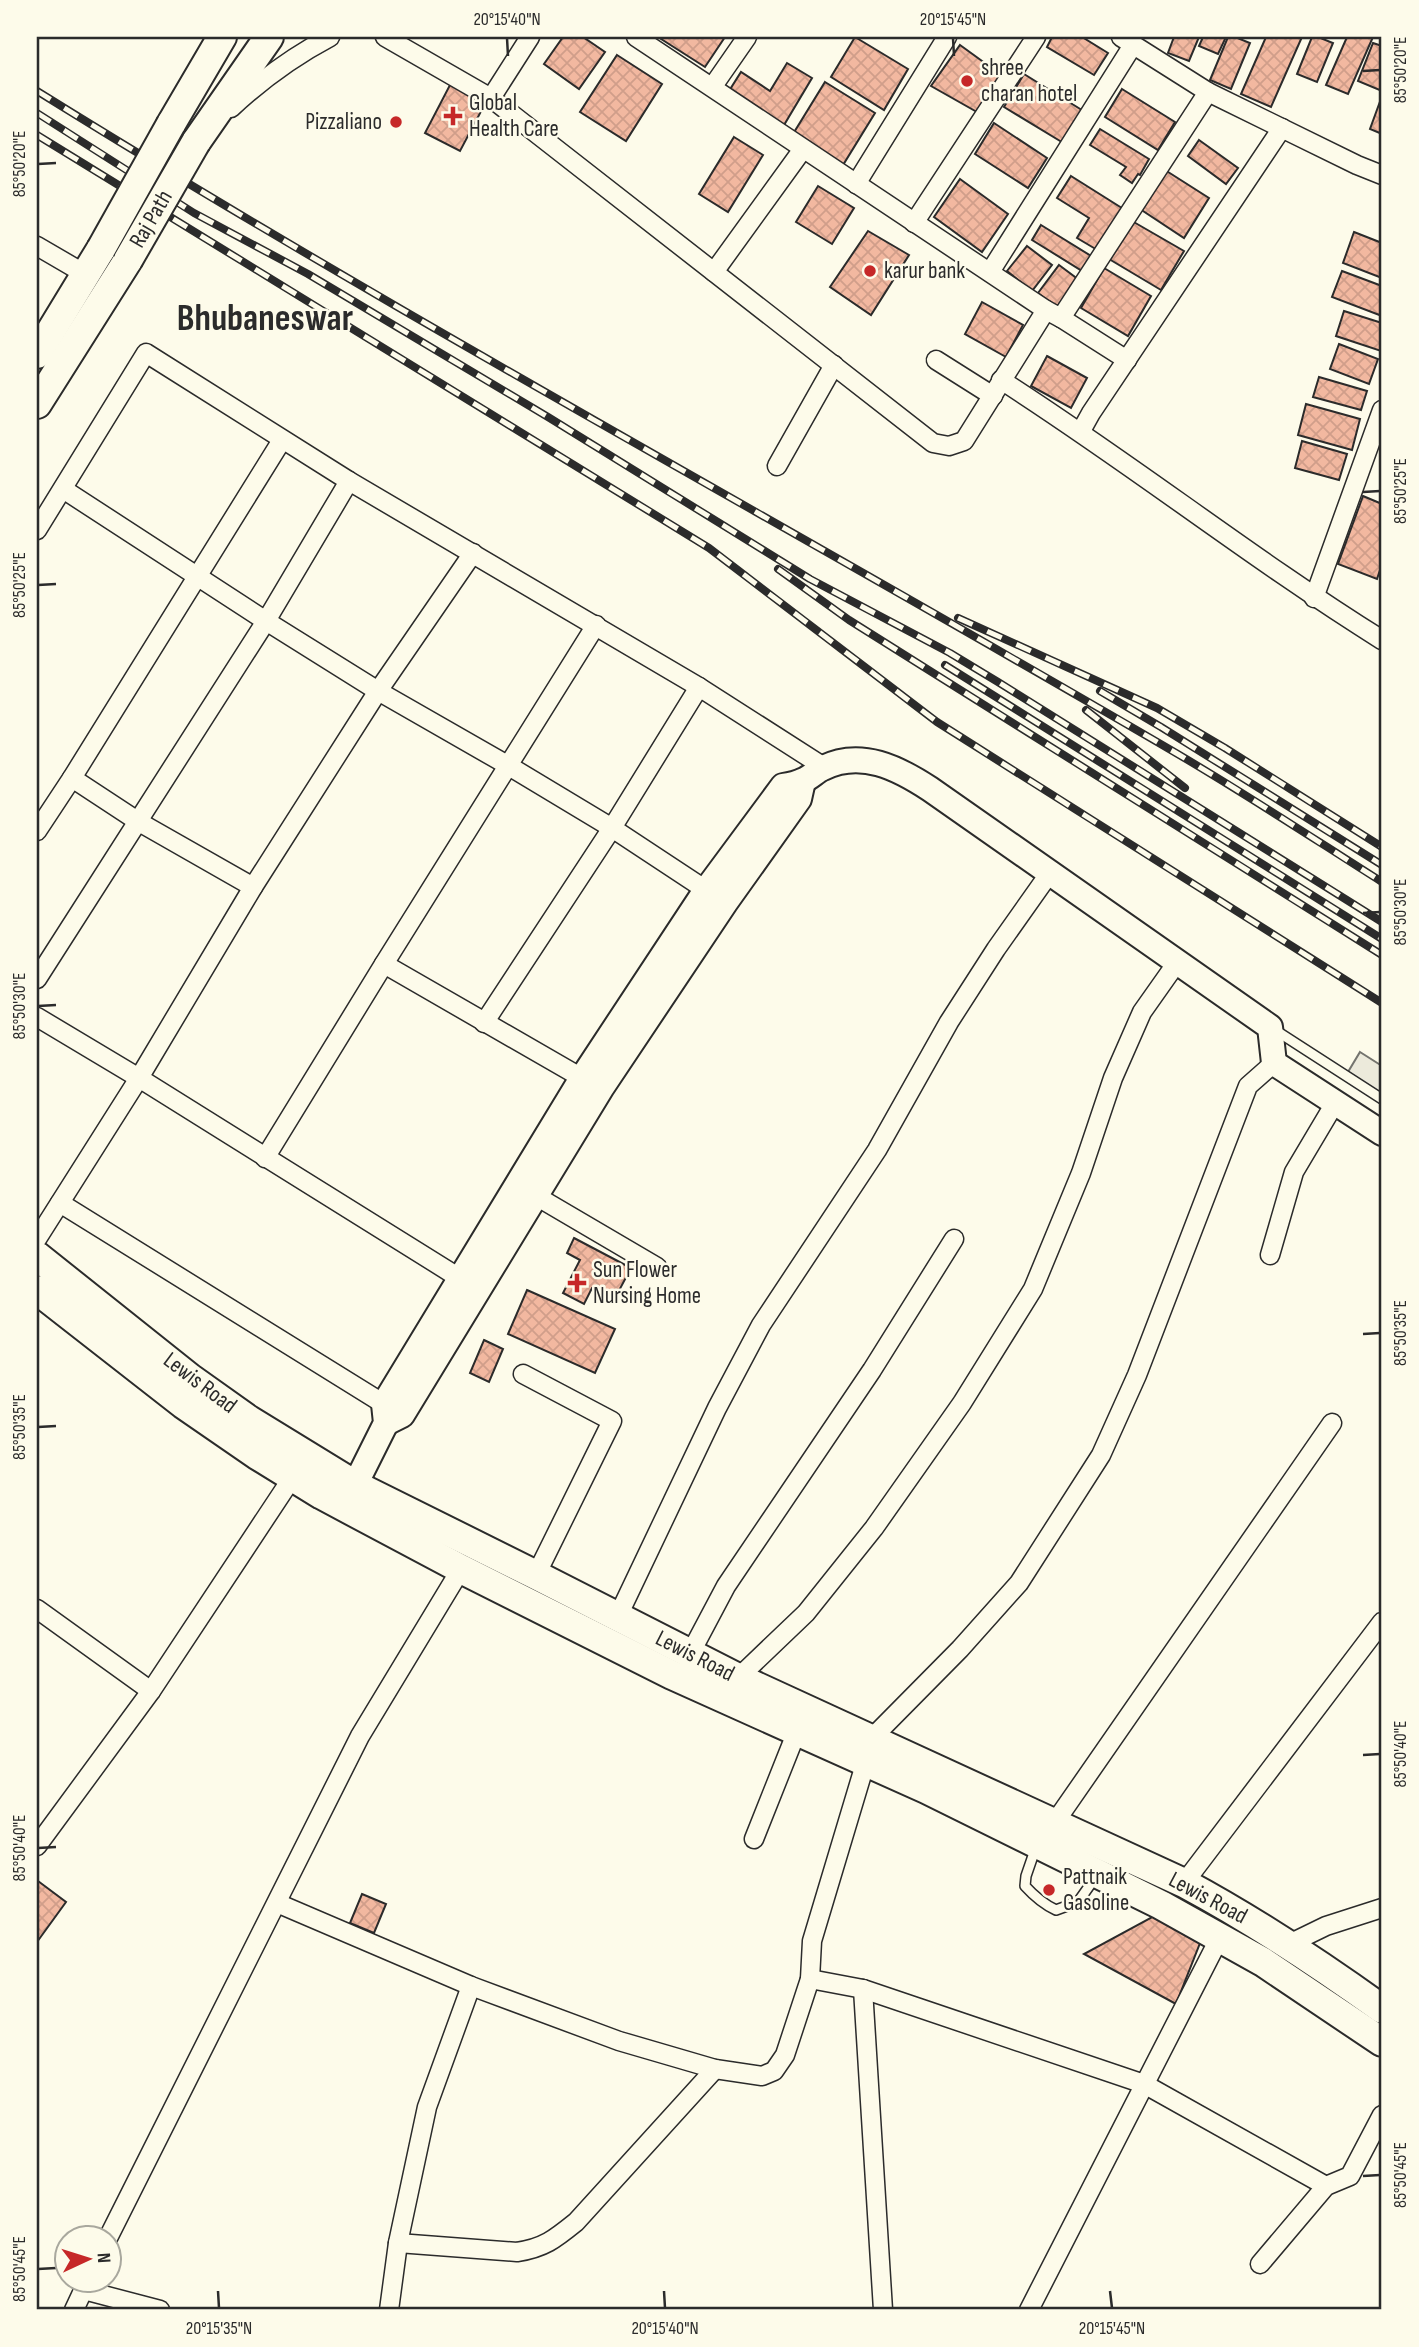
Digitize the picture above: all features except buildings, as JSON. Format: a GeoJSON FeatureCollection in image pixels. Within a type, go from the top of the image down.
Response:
{"type":"FeatureCollection","features":[{"type":"Feature","properties":{"kind":"main road","name":"Raj Path"},"geometry":{"type":"LineString","coordinates":[[37,354],[101,249],[222,37]]}},
{"type":"Feature","properties":{"kind":"main road","name":"Raj Path"},"geometry":{"type":"LineString","coordinates":[[37,404],[128,260],[196,142],[269,37]]}},
{"type":"Feature","properties":{"kind":"main road","name":"Lewis Road"},"geometry":{"type":"LineString","coordinates":[[37,1256],[190,1378],[249,1420],[355,1485],[618,1616],[869,1750],[1045,1834],[1184,1883],[1235,1910],[1289,1944],[1382,2009]]}},
{"type":"Feature","properties":{"kind":"main road","name":"Lewis Road"},"geometry":{"type":"LineString","coordinates":[[37,1290],[183,1404],[292,1478],[461,1569],[672,1675],[797,1731],[869,1750]]}},
{"type":"Feature","properties":{"kind":"main road","name":"Lewis Road"},"geometry":{"type":"LineString","coordinates":[[1045,1834],[1098,1874],[1220,1937],[1307,1989],[1382,2042]]}},
{"type":"Feature","properties":{"kind":"street"},"geometry":{"type":"LineString","coordinates":[[196,142],[257,84],[304,51],[330,37]]}},
{"type":"Feature","properties":{"kind":"street"},"geometry":{"type":"LineString","coordinates":[[385,37],[491,98],[933,443],[948,446],[964,441],[997,388],[1053,314],[1208,92]]}},
{"type":"Feature","properties":{"kind":"street"},"geometry":{"type":"LineString","coordinates":[[491,98],[530,37]]}},
{"type":"Feature","properties":{"kind":"street"},"geometry":{"type":"LineString","coordinates":[[636,37],[914,223],[1127,360]]}},
{"type":"Feature","properties":{"kind":"street"},"geometry":{"type":"LineString","coordinates":[[713,86],[747,37]]}},
{"type":"Feature","properties":{"kind":"street"},"geometry":{"type":"LineString","coordinates":[[856,184],[947,37]]}},
{"type":"Feature","properties":{"kind":"street"},"geometry":{"type":"LineString","coordinates":[[914,223],[1036,37]]}},
{"type":"Feature","properties":{"kind":"street"},"geometry":{"type":"LineString","coordinates":[[990,272],[1127,41],[1208,92],[1382,175]]}},
{"type":"Feature","properties":{"kind":"street"},"geometry":{"type":"LineString","coordinates":[[1082,431],[1282,128]]}},
{"type":"Feature","properties":{"kind":"street"},"geometry":{"type":"LineString","coordinates":[[714,272],[803,149]]}},
{"type":"Feature","properties":{"kind":"street"},"geometry":{"type":"LineString","coordinates":[[37,246],[85,274]]}},
{"type":"Feature","properties":{"kind":"street"},"geometry":{"type":"LineString","coordinates":[[37,530],[146,353],[349,481],[699,687],[814,774]]}},
{"type":"Feature","properties":{"kind":"street"},"geometry":{"type":"LineString","coordinates":[[936,360],[1082,431],[1314,598],[1382,640]]}},
{"type":"Feature","properties":{"kind":"street"},"geometry":{"type":"LineString","coordinates":[[777,466],[834,366]]}},
{"type":"Feature","properties":{"kind":"street"},"geometry":{"type":"LineString","coordinates":[[1314,598],[1382,413]]}},
{"type":"Feature","properties":{"kind":"street"},"geometry":{"type":"LineString","coordinates":[[37,831],[282,440]]}},
{"type":"Feature","properties":{"kind":"street"},"geometry":{"type":"LineString","coordinates":[[37,979],[266,621],[349,481]]}},
{"type":"Feature","properties":{"kind":"street"},"geometry":{"type":"LineString","coordinates":[[63,489],[377,691],[612,828],[706,890]]}},
{"type":"Feature","properties":{"kind":"street"},"geometry":{"type":"LineString","coordinates":[[37,1239],[377,691],[473,553]]}},
{"type":"Feature","properties":{"kind":"street"},"geometry":{"type":"LineString","coordinates":[[265,1158],[596,625]]}},
{"type":"Feature","properties":{"kind":"street"},"geometry":{"type":"LineString","coordinates":[[484,1023],[612,828],[699,687]]}},
{"type":"Feature","properties":{"kind":"street"},"geometry":{"type":"LineString","coordinates":[[355,1485],[385,1414],[461,1279],[582,1078],[706,890],[783,786],[861,761],[882,763],[901,770],[1270,1027],[1274,1063]]}},
{"type":"Feature","properties":{"kind":"street"},"geometry":{"type":"LineString","coordinates":[[60,1203],[385,1414],[402,1415],[601,1087],[814,774]]}},
{"type":"Feature","properties":{"kind":"street"},"geometry":{"type":"LineString","coordinates":[[72,778],[139,822],[253,887]]}},
{"type":"Feature","properties":{"kind":"street"},"geometry":{"type":"LineString","coordinates":[[618,1616],[717,1408],[761,1325],[877,1150],[949,1022],[982,970],[1049,874]]}},
{"type":"Feature","properties":{"kind":"street"},"geometry":{"type":"LineString","coordinates":[[738,1678],[806,1613],[874,1528],[961,1403],[1032,1289],[1081,1173],[1122,1056],[1142,1012],[1178,961]]}},
{"type":"Feature","properties":{"kind":"street"},"geometry":{"type":"LineString","coordinates":[[384,964],[582,1078]]}},
{"type":"Feature","properties":{"kind":"street"},"geometry":{"type":"LineString","coordinates":[[37,1017],[461,1279]]}},
{"type":"Feature","properties":{"kind":"street"},"geometry":{"type":"LineString","coordinates":[[1274,1063],[1382,1133]]}},
{"type":"Feature","properties":{"kind":"street"},"geometry":{"type":"LineString","coordinates":[[277,1903],[471,1986],[619,2041],[715,2070],[762,2076],[774,2071],[785,2055],[810,1979],[812,1941],[869,1750],[1019,1583],[1101,1455],[1137,1375],[1248,1086],[1274,1063]]}},
{"type":"Feature","properties":{"kind":"street"},"geometry":{"type":"LineString","coordinates":[[1270,1255],[1294,1172],[1335,1103]]}},
{"type":"Feature","properties":{"kind":"street"},"geometry":{"type":"LineString","coordinates":[[536,1196],[657,1267]]}},
{"type":"Feature","properties":{"kind":"street"},"geometry":{"type":"LineString","coordinates":[[690,1654],[726,1586],[872,1370],[954,1239]]}},
{"type":"Feature","properties":{"kind":"street"},"geometry":{"type":"LineString","coordinates":[[523,1374],[612,1421],[536,1574]]}},
{"type":"Feature","properties":{"kind":"street"},"geometry":{"type":"LineString","coordinates":[[1045,1834],[1332,1423]]}},
{"type":"Feature","properties":{"kind":"street"},"geometry":{"type":"LineString","coordinates":[[37,1846],[151,1691],[292,1478]]}},
{"type":"Feature","properties":{"kind":"street"},"geometry":{"type":"LineString","coordinates":[[115,2224],[360,1736],[461,1569]]}},
{"type":"Feature","properties":{"kind":"street"},"geometry":{"type":"LineString","coordinates":[[38,1614],[151,1691]]}},
{"type":"Feature","properties":{"kind":"street"},"geometry":{"type":"LineString","coordinates":[[1184,1883],[1382,1622]]}},
{"type":"Feature","properties":{"kind":"street"},"geometry":{"type":"LineString","coordinates":[[754,1839],[797,1731]]}},
{"type":"Feature","properties":{"kind":"street"},"geometry":{"type":"LineString","coordinates":[[1289,1944],[1326,1926],[1382,1908]]}},
{"type":"Feature","properties":{"kind":"street"},"geometry":{"type":"LineString","coordinates":[[1029,2310],[1220,1937]]}},
{"type":"Feature","properties":{"kind":"street"},"geometry":{"type":"LineString","coordinates":[[810,1979],[863,1989],[1144,2084],[1326,2186]]}},
{"type":"Feature","properties":{"kind":"street"},"geometry":{"type":"LineString","coordinates":[[389,2310],[398,2244],[428,2108],[471,1986]]}},
{"type":"Feature","properties":{"kind":"street"},"geometry":{"type":"LineString","coordinates":[[863,1989],[883,2310]]}},
{"type":"Feature","properties":{"kind":"street"},"geometry":{"type":"LineString","coordinates":[[398,2244],[517,2252],[536,2249],[554,2241],[576,2222],[715,2070]]}},
{"type":"Feature","properties":{"kind":"street"},"geometry":{"type":"LineString","coordinates":[[1260,2263],[1326,2186],[1350,2176],[1382,2115]]}},
{"type":"Feature","properties":{"kind":"street"},"geometry":{"type":"LineString","coordinates":[[74,2310],[82,2294]]}},
{"type":"Feature","properties":{"kind":"street"},"geometry":{"type":"LineString","coordinates":[[113,2294],[160,2310]]}},
{"type":"Feature","properties":{"kind":"lane"},"geometry":{"type":"LineString","coordinates":[[1270,1027],[1382,1099]]}},
{"type":"Feature","properties":{"kind":"lane"},"geometry":{"type":"LineString","coordinates":[[1045,1834],[1026,1876],[1026,1886],[1037,1899],[1056,1910],[1078,1902],[1098,1874]]}},
{"type":"Feature","properties":{"kind":"shaded area"},"geometry":{"type":"Polygon","coordinates":[[[1360,1052],[1382,1066],[1382,1094],[1348,1072],[1360,1052]]]}},
{"type":"Feature","properties":{"kind":"railway"},"geometry":{"type":"LineString","coordinates":[[37,91],[177,177],[461,344],[1176,753],[1382,882]]}},
{"type":"Feature","properties":{"kind":"railway"},"geometry":{"type":"LineString","coordinates":[[37,113],[194,213],[308,274],[548,417],[810,579],[950,653],[1382,922]]}},
{"type":"Feature","properties":{"kind":"railway"},"geometry":{"type":"LineString","coordinates":[[37,135],[709,548],[937,722],[1382,1003]]}},
{"type":"Feature","properties":{"kind":"railway"},"geometry":{"type":"LineString","coordinates":[[778,569],[849,620],[1382,955]]}},
{"type":"Feature","properties":{"kind":"railway"},"geometry":{"type":"LineString","coordinates":[[958,618],[1157,708],[1382,847]]}},
{"type":"Feature","properties":{"kind":"railway"},"geometry":{"type":"LineString","coordinates":[[945,665],[1382,939]]}},
{"type":"Feature","properties":{"kind":"railway"},"geometry":{"type":"LineString","coordinates":[[1100,691],[1382,865]]}},
{"type":"Feature","properties":{"kind":"railway"},"geometry":{"type":"LineString","coordinates":[[1086,710],[1185,788]]}},
{"type":"Feature","properties":{"kind":"place","name":"shree charan hotel"},"geometry":{"type":"Point","coordinates":[967,81]}},
{"type":"Feature","properties":{"kind":"place","name":"Global Health Care"},"geometry":{"type":"Point","coordinates":[453,116]}},
{"type":"Feature","properties":{"kind":"place","name":"Pizzaliano"},"geometry":{"type":"Point","coordinates":[396,122]}},
{"type":"Feature","properties":{"kind":"place","name":"karur bank"},"geometry":{"type":"Point","coordinates":[870,271]}},
{"type":"Feature","properties":{"kind":"place","name":"Sun Flower Nursing Home"},"geometry":{"type":"Point","coordinates":[577,1283]}},
{"type":"Feature","properties":{"kind":"place","name":"Pattnaik Gasoline"},"geometry":{"type":"Point","coordinates":[1049,1890]}},
{"type":"Feature","properties":{"kind":"district","name":"Bhubaneswar"},"geometry":{"type":"Point","coordinates":[265,319]}}]}
